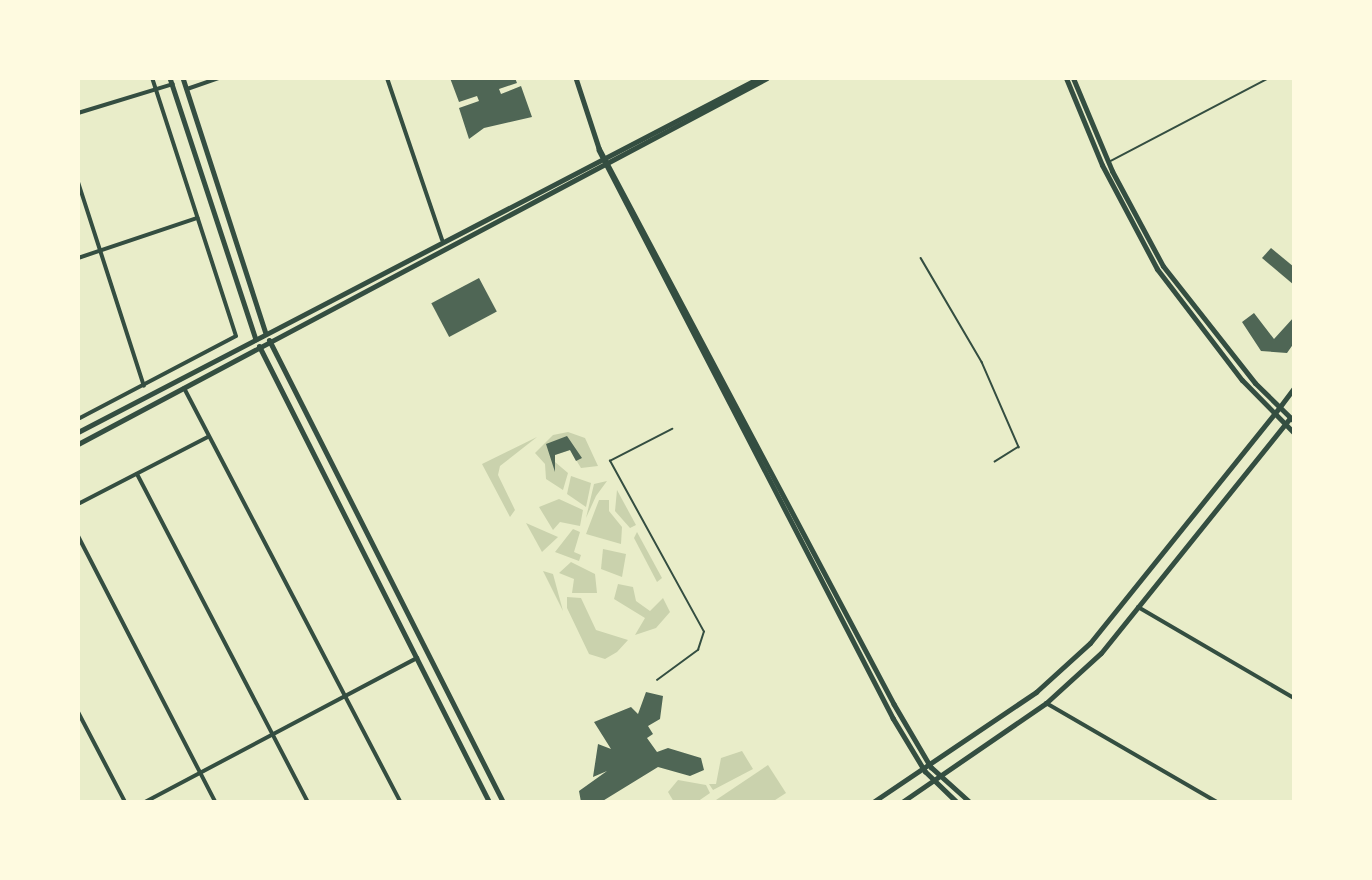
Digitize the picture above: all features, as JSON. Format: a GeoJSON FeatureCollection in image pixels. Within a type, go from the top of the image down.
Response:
{"type":"FeatureCollection","features":[{"type":"Feature","properties":{"kind":"main road"},"geometry":{"type":"LineString","coordinates":[[78,444],[604,159],[759,78]]}},
{"type":"Feature","properties":{"kind":"main road"},"geometry":{"type":"LineString","coordinates":[[78,432],[442,240],[767,78]]}},
{"type":"Feature","properties":{"kind":"main road"},"geometry":{"type":"LineString","coordinates":[[1066,78],[1096,153],[1157,269],[1273,415],[1294,433]]}},
{"type":"Feature","properties":{"kind":"main road"},"geometry":{"type":"LineString","coordinates":[[902,802],[935,783],[1046,703],[1101,653],[1284,425],[1293,417],[1279,408],[1163,266],[1108,163],[1073,78]]}},
{"type":"Feature","properties":{"kind":"main road"},"geometry":{"type":"LineString","coordinates":[[266,333],[503,802]]}},
{"type":"Feature","properties":{"kind":"main road"},"geometry":{"type":"LineString","coordinates":[[256,339],[489,802]]}},
{"type":"Feature","properties":{"kind":"main road"},"geometry":{"type":"LineString","coordinates":[[873,802],[931,767],[1036,692],[1090,643],[1279,408]]}},
{"type":"Feature","properties":{"kind":"main road"},"geometry":{"type":"LineString","coordinates":[[1036,692],[1046,703]]}},
{"type":"Feature","properties":{"kind":"street"},"geometry":{"type":"LineString","coordinates":[[78,419],[236,336],[152,78]]}},
{"type":"Feature","properties":{"kind":"street"},"geometry":{"type":"LineString","coordinates":[[171,78],[256,339]]}},
{"type":"Feature","properties":{"kind":"street"},"geometry":{"type":"LineString","coordinates":[[183,78],[266,333]]}},
{"type":"Feature","properties":{"kind":"street"},"geometry":{"type":"LineString","coordinates":[[187,89],[219,78]]}},
{"type":"Feature","properties":{"kind":"street"},"geometry":{"type":"LineString","coordinates":[[387,78],[442,240]]}},
{"type":"Feature","properties":{"kind":"street"},"geometry":{"type":"LineString","coordinates":[[576,78],[604,159],[925,771],[957,802]]}},
{"type":"Feature","properties":{"kind":"street"},"geometry":{"type":"LineString","coordinates":[[78,113],[173,84]]}},
{"type":"Feature","properties":{"kind":"street"},"geometry":{"type":"LineString","coordinates":[[604,159],[931,767],[970,802]]}},
{"type":"Feature","properties":{"kind":"street"},"geometry":{"type":"LineString","coordinates":[[78,182],[144,386]]}},
{"type":"Feature","properties":{"kind":"street"},"geometry":{"type":"LineString","coordinates":[[78,258],[197,218]]}},
{"type":"Feature","properties":{"kind":"street"},"geometry":{"type":"LineString","coordinates":[[214,348],[219,358]]}},
{"type":"Feature","properties":{"kind":"street"},"geometry":{"type":"LineString","coordinates":[[184,388],[400,802]]}},
{"type":"Feature","properties":{"kind":"street"},"geometry":{"type":"LineString","coordinates":[[1279,408],[1294,388]]}},
{"type":"Feature","properties":{"kind":"street"},"geometry":{"type":"LineString","coordinates":[[78,504],[208,437]]}},
{"type":"Feature","properties":{"kind":"street"},"geometry":{"type":"LineString","coordinates":[[137,474],[308,802]]}},
{"type":"Feature","properties":{"kind":"street"},"geometry":{"type":"LineString","coordinates":[[78,536],[215,802]]}},
{"type":"Feature","properties":{"kind":"street"},"geometry":{"type":"LineString","coordinates":[[1138,607],[1294,698]]}},
{"type":"Feature","properties":{"kind":"street"},"geometry":{"type":"LineString","coordinates":[[145,802],[418,658]]}},
{"type":"Feature","properties":{"kind":"street"},"geometry":{"type":"LineString","coordinates":[[1046,703],[1218,802]]}},
{"type":"Feature","properties":{"kind":"street"},"geometry":{"type":"LineString","coordinates":[[78,712],[125,802]]}},
{"type":"Feature","properties":{"kind":"lane"},"geometry":{"type":"LineString","coordinates":[[1108,163],[1269,78]]}},
{"type":"Feature","properties":{"kind":"lane"},"geometry":{"type":"LineString","coordinates":[[921,258],[982,362],[1019,447],[995,462]]}},
{"type":"Feature","properties":{"kind":"lane"},"geometry":{"type":"LineString","coordinates":[[657,680],[698,650],[704,632],[610,461],[672,429]]}},
{"type":"Feature","properties":{"kind":"green space"},"geometry":{"type":"Polygon","coordinates":[[[568,432],[585,438],[598,466],[581,468],[570,450],[555,455],[555,462],[568,473],[563,490],[546,479],[545,464],[535,453],[553,435],[568,432]]]}},
{"type":"Feature","properties":{"kind":"green space"},"geometry":{"type":"Polygon","coordinates":[[[537,437],[500,466],[498,475],[515,510],[510,517],[482,464],[537,437]]]}},
{"type":"Feature","properties":{"kind":"green space"},"geometry":{"type":"Polygon","coordinates":[[[571,476],[591,483],[586,507],[567,494],[571,476]]]}},
{"type":"Feature","properties":{"kind":"green space"},"geometry":{"type":"Polygon","coordinates":[[[607,481],[596,496],[586,518],[594,484],[607,481]]]}},
{"type":"Feature","properties":{"kind":"green space"},"geometry":{"type":"Polygon","coordinates":[[[617,490],[636,525],[630,528],[615,511],[617,490]]]}},
{"type":"Feature","properties":{"kind":"green space"},"geometry":{"type":"Polygon","coordinates":[[[559,499],[583,510],[580,526],[560,522],[553,530],[539,507],[559,499]]]}},
{"type":"Feature","properties":{"kind":"green space"},"geometry":{"type":"Polygon","coordinates":[[[599,500],[609,500],[609,511],[622,527],[621,544],[586,534],[599,500]]]}},
{"type":"Feature","properties":{"kind":"green space"},"geometry":{"type":"Polygon","coordinates":[[[526,523],[558,537],[542,552],[526,523]]]}},
{"type":"Feature","properties":{"kind":"green space"},"geometry":{"type":"Polygon","coordinates":[[[573,529],[580,532],[574,552],[581,555],[579,561],[555,552],[573,529]]]}},
{"type":"Feature","properties":{"kind":"green space"},"geometry":{"type":"Polygon","coordinates":[[[637,532],[662,578],[657,582],[634,538],[637,532]]]}},
{"type":"Feature","properties":{"kind":"green space"},"geometry":{"type":"Polygon","coordinates":[[[603,549],[626,554],[622,577],[601,569],[603,549]]]}},
{"type":"Feature","properties":{"kind":"green space"},"geometry":{"type":"Polygon","coordinates":[[[571,562],[595,574],[597,593],[572,593],[574,579],[559,573],[571,562]]]}},
{"type":"Feature","properties":{"kind":"green space"},"geometry":{"type":"Polygon","coordinates":[[[543,571],[553,574],[563,611],[543,571]]]}},
{"type":"Feature","properties":{"kind":"green space"},"geometry":{"type":"Polygon","coordinates":[[[618,584],[633,587],[636,601],[650,611],[663,598],[670,612],[656,628],[635,635],[645,618],[614,599],[618,584]]]}},
{"type":"Feature","properties":{"kind":"green space"},"geometry":{"type":"Polygon","coordinates":[[[567,597],[581,598],[596,630],[628,640],[617,652],[605,659],[589,654],[567,608],[567,597]]]}},
{"type":"Feature","properties":{"kind":"green space"},"geometry":{"type":"Polygon","coordinates":[[[742,751],[753,769],[713,790],[709,784],[716,784],[721,758],[742,751]]]}},
{"type":"Feature","properties":{"kind":"green space"},"geometry":{"type":"Polygon","coordinates":[[[768,765],[786,793],[772,802],[713,802],[768,765]]]}},
{"type":"Feature","properties":{"kind":"green space"},"geometry":{"type":"Polygon","coordinates":[[[678,780],[706,785],[710,793],[697,802],[674,802],[668,792],[678,780]]]}},
{"type":"Feature","properties":{"kind":"building"},"geometry":{"type":"Polygon","coordinates":[[[450,78],[515,78],[517,83],[499,89],[501,94],[521,86],[532,117],[484,128],[469,139],[459,108],[479,101],[477,96],[459,102],[450,78]]]}},
{"type":"Feature","properties":{"kind":"building"},"geometry":{"type":"Polygon","coordinates":[[[1271,248],[1294,267],[1294,285],[1262,258],[1271,248]]]}},
{"type":"Feature","properties":{"kind":"building"},"geometry":{"type":"Polygon","coordinates":[[[479,278],[497,312],[449,337],[431,303],[479,278]]]}},
{"type":"Feature","properties":{"kind":"building"},"geometry":{"type":"Polygon","coordinates":[[[1254,313],[1274,339],[1294,317],[1294,343],[1287,353],[1261,351],[1242,322],[1254,313]]]}},
{"type":"Feature","properties":{"kind":"building"},"geometry":{"type":"Polygon","coordinates":[[[567,436],[582,458],[576,461],[570,450],[555,455],[555,472],[546,444],[567,436]]]}},
{"type":"Feature","properties":{"kind":"building"},"geometry":{"type":"Polygon","coordinates":[[[646,692],[663,696],[660,719],[648,726],[653,734],[647,738],[657,752],[668,748],[701,758],[704,770],[690,776],[658,767],[601,802],[581,802],[579,791],[607,771],[593,777],[598,744],[611,749],[594,722],[631,707],[638,714],[646,692]]]}}]}
